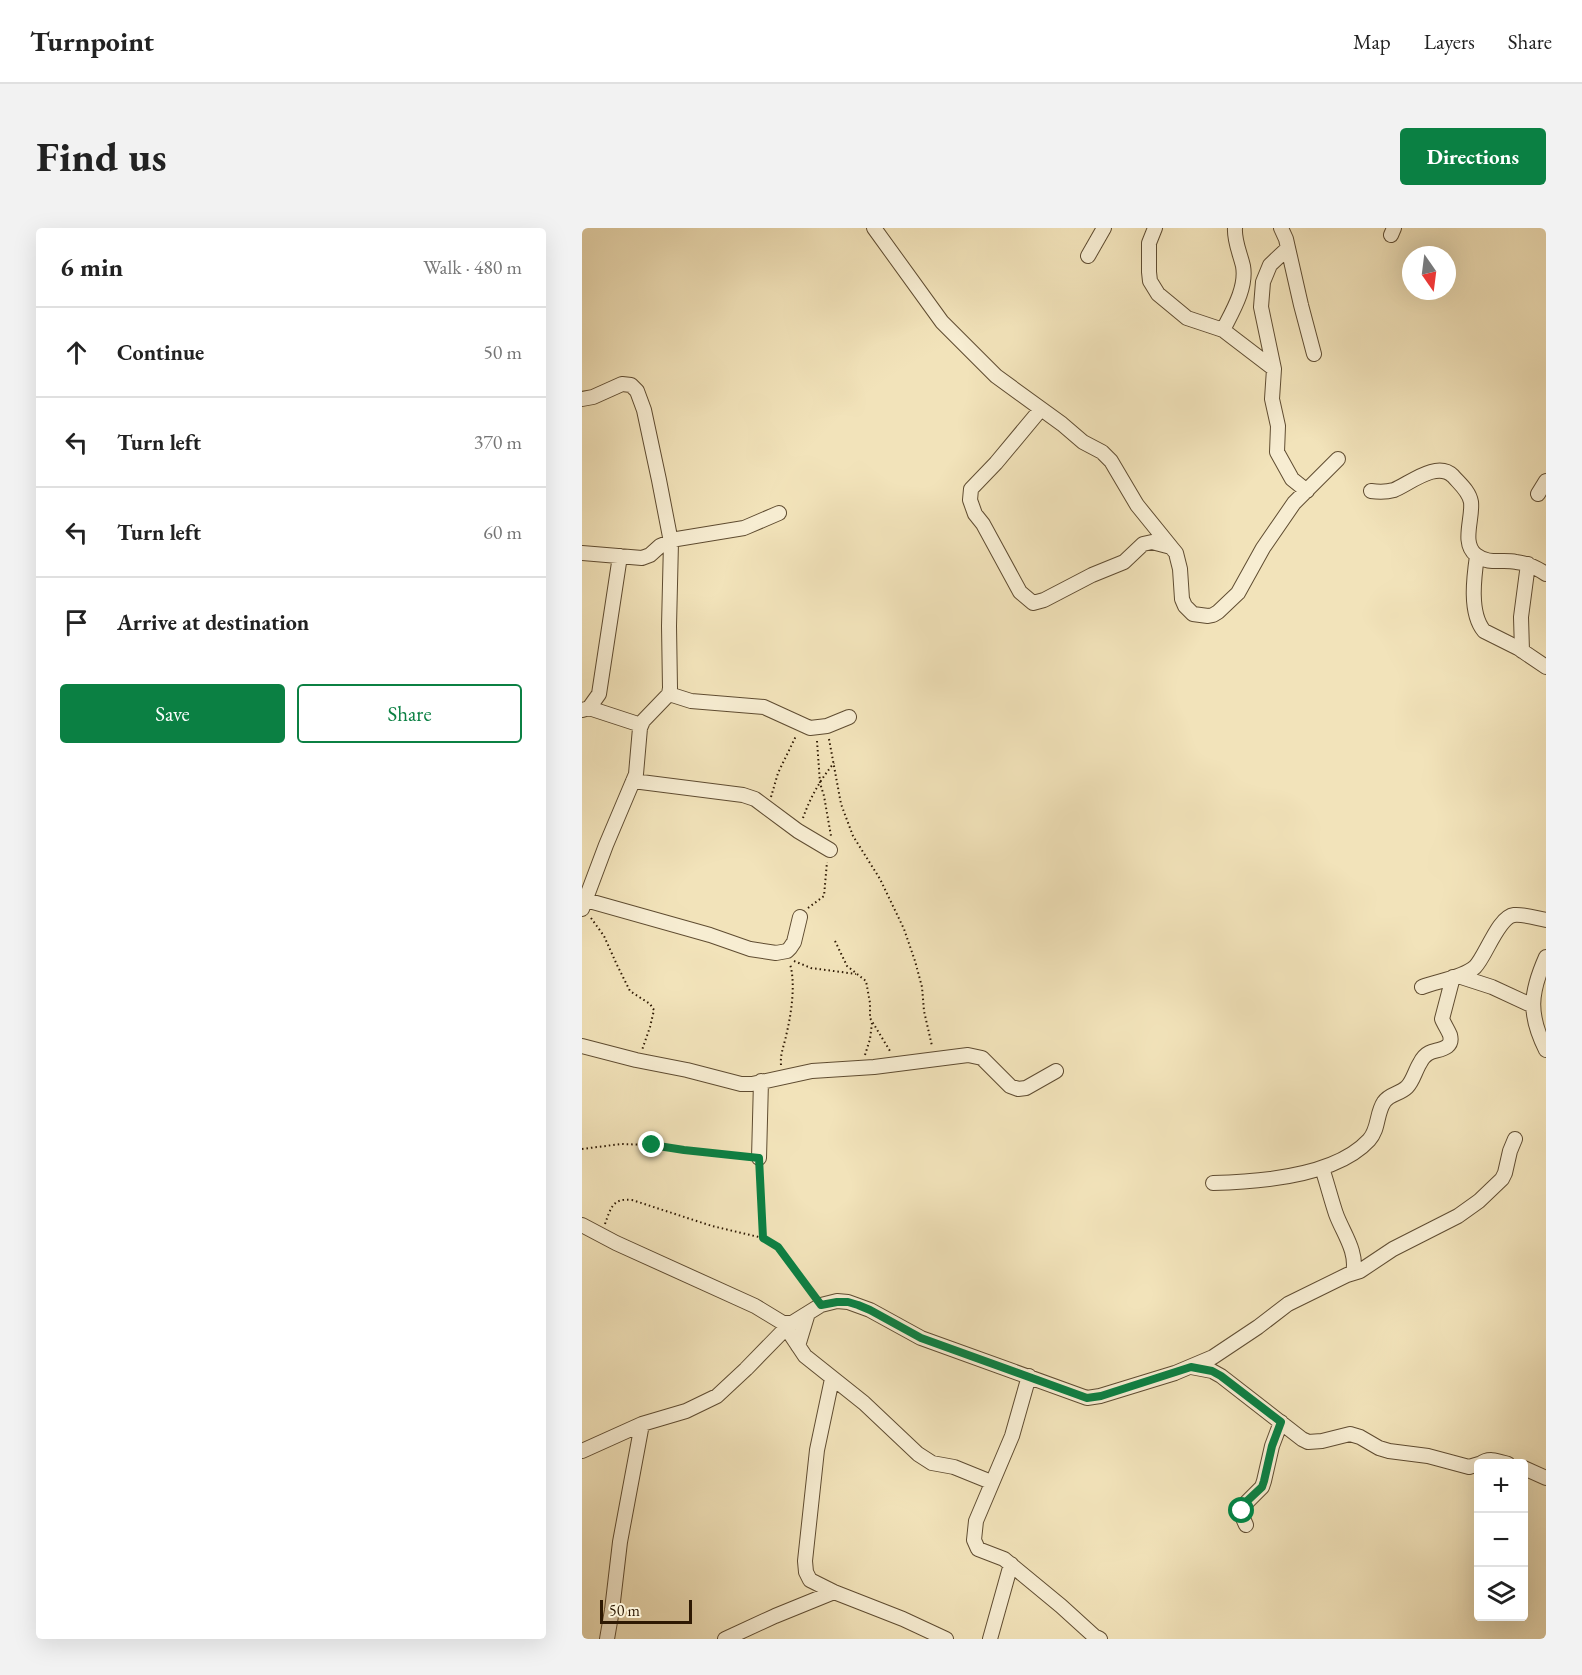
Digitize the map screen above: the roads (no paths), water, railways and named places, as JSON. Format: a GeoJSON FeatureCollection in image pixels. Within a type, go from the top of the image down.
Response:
{"type":"FeatureCollection","features":[{"type":"Feature","properties":{"kind":"street"},"geometry":{"type":"LineString","coordinates":[[874,228],[942,322],[996,376],[1083,442],[1102,452],[1111,460],[1137,505],[1176,553],[1179,561],[1182,599],[1185,606],[1194,614],[1213,615],[1238,593],[1251,568],[1294,503],[1338,459]]}},
{"type":"Feature","properties":{"kind":"street"},"geometry":{"type":"LineString","coordinates":[[1088,256],[1104,228]]}},
{"type":"Feature","properties":{"kind":"street"},"geometry":{"type":"LineString","coordinates":[[1155,228],[1149,243],[1149,272],[1150,281],[1158,294],[1187,318],[1223,330],[1274,369]]}},
{"type":"Feature","properties":{"kind":"street"},"geometry":{"type":"LineString","coordinates":[[1223,330],[1236,306],[1243,279],[1235,228]]}},
{"type":"Feature","properties":{"kind":"street"},"geometry":{"type":"LineString","coordinates":[[1281,228],[1314,354]]}},
{"type":"Feature","properties":{"kind":"street"},"geometry":{"type":"LineString","coordinates":[[1288,248],[1270,265],[1263,282],[1261,307],[1274,369],[1272,399],[1278,426],[1277,452],[1292,479],[1307,491]]}},
{"type":"Feature","properties":{"kind":"street"},"geometry":{"type":"LineString","coordinates":[[582,399],[593,397],[622,384],[631,385],[637,392],[649,432],[670,542],[669,693],[641,725],[636,774],[583,903],[710,935],[750,949],[776,954],[787,951],[794,942],[800,917]]}},
{"type":"Feature","properties":{"kind":"street"},"geometry":{"type":"LineString","coordinates":[[1041,409],[971,489],[970,500],[975,514],[983,524],[1020,592],[1033,603],[1044,600],[1124,562],[1146,543],[1152,542],[1171,548]]}},
{"type":"Feature","properties":{"kind":"street"},"geometry":{"type":"LineString","coordinates":[[1371,491],[1390,491],[1425,473],[1444,471],[1450,473],[1468,494],[1471,513],[1468,537],[1472,551],[1487,561],[1528,564],[1546,574]]}},
{"type":"Feature","properties":{"kind":"street"},"geometry":{"type":"LineString","coordinates":[[1538,494],[1546,482]]}},
{"type":"Feature","properties":{"kind":"street"},"geometry":{"type":"LineString","coordinates":[[582,553],[642,558],[670,542],[744,528],[779,513]]}},
{"type":"Feature","properties":{"kind":"street"},"geometry":{"type":"LineString","coordinates":[[620,556],[599,694],[585,709],[641,725]]}},
{"type":"Feature","properties":{"kind":"street"},"geometry":{"type":"LineString","coordinates":[[1477,556],[1474,581],[1475,607],[1484,632],[1522,651],[1546,667]]}},
{"type":"Feature","properties":{"kind":"street"},"geometry":{"type":"LineString","coordinates":[[1522,651],[1521,617],[1528,564]]}},
{"type":"Feature","properties":{"kind":"street"},"geometry":{"type":"LineString","coordinates":[[669,693],[691,701],[764,707],[810,728],[822,727],[849,717]]}},
{"type":"Feature","properties":{"kind":"street"},"geometry":{"type":"LineString","coordinates":[[633,781],[743,795],[755,799],[798,831],[830,850]]}},
{"type":"Feature","properties":{"kind":"street"},"geometry":{"type":"LineString","coordinates":[[1422,987],[1474,968],[1509,917],[1523,916],[1546,920]]}},
{"type":"Feature","properties":{"kind":"street"},"geometry":{"type":"LineString","coordinates":[[1546,957],[1534,987],[1533,1006],[1540,1037],[1546,1050]]}},
{"type":"Feature","properties":{"kind":"street"},"geometry":{"type":"LineString","coordinates":[[1481,959],[1492,987]]}},
{"type":"Feature","properties":{"kind":"street"},"geometry":{"type":"LineString","coordinates":[[1455,976],[1492,987],[1533,1006]]}},
{"type":"Feature","properties":{"kind":"street"},"geometry":{"type":"LineString","coordinates":[[1213,1183],[1246,1182],[1302,1174],[1341,1159],[1362,1147],[1375,1133],[1385,1101],[1407,1088],[1426,1054],[1447,1047],[1451,1038],[1442,1014],[1455,976]]}},
{"type":"Feature","properties":{"kind":"street"},"geometry":{"type":"LineString","coordinates":[[582,1046],[741,1084],[752,1084],[812,1071],[898,1064],[968,1055],[982,1058],[1010,1086],[1018,1089],[1026,1088],[1056,1071]]}},
{"type":"Feature","properties":{"kind":"street"},"geometry":{"type":"LineString","coordinates":[[759,1158],[762,1081]]}},
{"type":"Feature","properties":{"kind":"street"},"geometry":{"type":"LineString","coordinates":[[582,1451],[642,1424],[686,1411],[717,1396],[746,1369],[785,1325],[821,1305],[837,1302],[858,1305],[921,1338],[953,1351],[1087,1398],[1101,1396],[1191,1367],[1213,1357],[1288,1304],[1360,1271],[1393,1249],[1458,1216],[1479,1201],[1502,1179],[1515,1139]]}},
{"type":"Feature","properties":{"kind":"street"},"geometry":{"type":"LineString","coordinates":[[1322,1167],[1353,1257],[1355,1265],[1353,1273]]}},
{"type":"Feature","properties":{"kind":"street"},"geometry":{"type":"LineString","coordinates":[[582,1225],[755,1306],[785,1325],[805,1356],[864,1403],[925,1460],[954,1467],[991,1482]]}},
{"type":"Feature","properties":{"kind":"street"},"geometry":{"type":"LineString","coordinates":[[798,1346],[808,1313]]}},
{"type":"Feature","properties":{"kind":"street"},"geometry":{"type":"LineString","coordinates":[[1191,1367],[1212,1371],[1221,1376],[1308,1442],[1350,1434],[1379,1448],[1428,1456],[1469,1467],[1474,1466]]}},
{"type":"Feature","properties":{"kind":"street"},"geometry":{"type":"LineString","coordinates":[[1029,1376],[1012,1436],[976,1521],[974,1540],[978,1549],[1011,1564],[1100,1639]]}},
{"type":"Feature","properties":{"kind":"street"},"geometry":{"type":"LineString","coordinates":[[832,1379],[817,1450],[806,1572],[810,1580],[834,1592],[903,1619],[946,1639]]}},
{"type":"Feature","properties":{"kind":"street"},"geometry":{"type":"LineString","coordinates":[[1246,1525],[1242,1516],[1242,1507],[1262,1487],[1272,1446],[1281,1422]]}},
{"type":"Feature","properties":{"kind":"street"},"geometry":{"type":"LineString","coordinates":[[607,1639],[620,1542],[642,1424]]}},
{"type":"Feature","properties":{"kind":"street"},"geometry":{"type":"LineString","coordinates":[[1528,1470],[1546,1478]]}},
{"type":"Feature","properties":{"kind":"street"},"geometry":{"type":"LineString","coordinates":[[990,1639],[1011,1564]]}},
{"type":"Feature","properties":{"kind":"street"},"geometry":{"type":"LineString","coordinates":[[725,1639],[834,1592]]}}]}
